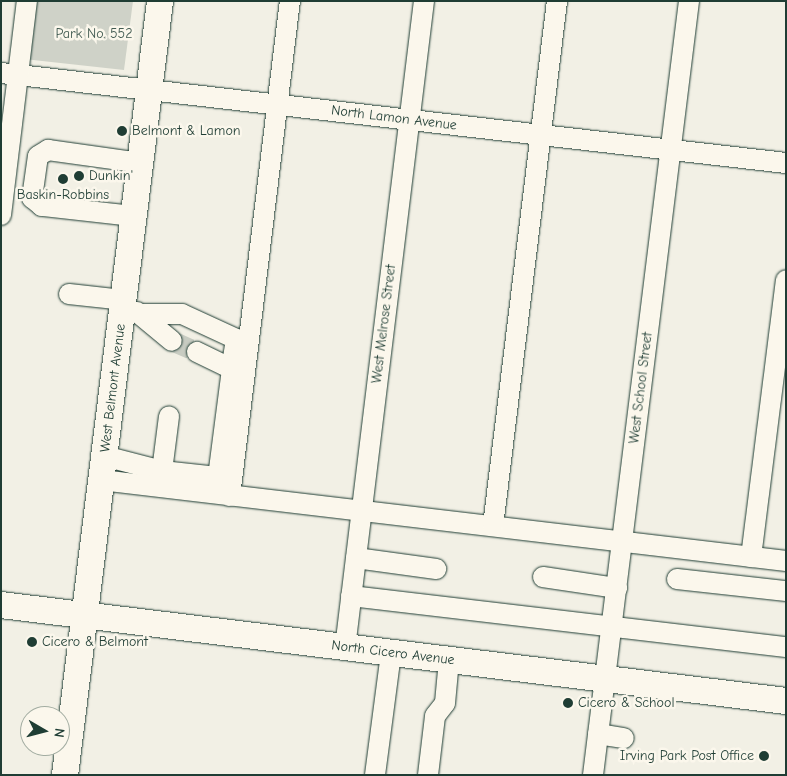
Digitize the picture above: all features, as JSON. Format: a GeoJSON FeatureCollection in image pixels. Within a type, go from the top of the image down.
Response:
{"type":"FeatureCollection","features":[{"type":"Feature","properties":{"kind":"main road","name":"West Belmont Avenue"},"geometry":{"type":"LineString","coordinates":[[65,775],[103,468],[129,307],[133,216],[160,1]]}},
{"type":"Feature","properties":{"kind":"main road","name":"North Cicero Avenue"},"geometry":{"type":"LineString","coordinates":[[1,605],[786,701]]}},
{"type":"Feature","properties":{"kind":"street"},"geometry":{"type":"LineString","coordinates":[[1,216],[10,74],[27,1]]}},
{"type":"Feature","properties":{"kind":"street"},"geometry":{"type":"LineString","coordinates":[[230,496],[290,1]]}},
{"type":"Feature","properties":{"kind":"street","name":"West Melrose Street"},"geometry":{"type":"LineString","coordinates":[[345,648],[424,1]]}},
{"type":"Feature","properties":{"kind":"street"},"geometry":{"type":"LineString","coordinates":[[492,526],[558,1]]}},
{"type":"Feature","properties":{"kind":"street","name":"West School Street"},"geometry":{"type":"LineString","coordinates":[[593,775],[689,1]]}},
{"type":"Feature","properties":{"kind":"street","name":"North Lamon Avenue"},"geometry":{"type":"LineString","coordinates":[[10,74],[786,164]]}},
{"type":"Feature","properties":{"kind":"street"},"geometry":{"type":"LineString","coordinates":[[133,216],[42,206],[32,198],[38,156],[48,150],[140,163]]}},
{"type":"Feature","properties":{"kind":"street"},"geometry":{"type":"LineString","coordinates":[[752,557],[786,280]]}},
{"type":"Feature","properties":{"kind":"street"},"geometry":{"type":"LineString","coordinates":[[68,294],[129,307],[182,314],[236,339],[218,478],[162,471],[103,468]]}},
{"type":"Feature","properties":{"kind":"street"},"geometry":{"type":"LineString","coordinates":[[129,307],[172,341]]}},
{"type":"Feature","properties":{"kind":"street"},"geometry":{"type":"LineString","coordinates":[[197,352],[232,369]]}},
{"type":"Feature","properties":{"kind":"street"},"geometry":{"type":"LineString","coordinates":[[162,471],[169,416]]}},
{"type":"Feature","properties":{"kind":"street"},"geometry":{"type":"LineString","coordinates":[[103,468],[230,496],[786,561]]}},
{"type":"Feature","properties":{"kind":"street"},"geometry":{"type":"LineString","coordinates":[[356,558],[436,569]]}},
{"type":"Feature","properties":{"kind":"street"},"geometry":{"type":"LineString","coordinates":[[543,577],[617,588]]}},
{"type":"Feature","properties":{"kind":"street"},"geometry":{"type":"LineString","coordinates":[[677,578],[786,591]]}},
{"type":"Feature","properties":{"kind":"street"},"geometry":{"type":"LineString","coordinates":[[351,596],[786,647]]}},
{"type":"Feature","properties":{"kind":"street"},"geometry":{"type":"LineString","coordinates":[[376,775],[391,653]]}},
{"type":"Feature","properties":{"kind":"street"},"geometry":{"type":"LineString","coordinates":[[428,775],[435,716],[445,703],[449,660]]}},
{"type":"Feature","properties":{"kind":"street"},"geometry":{"type":"LineString","coordinates":[[598,734],[624,738]]}},
{"type":"Feature","properties":{"kind":"green space","name":"Park No. 552"},"geometry":{"type":"Polygon","coordinates":[[[31,1],[133,1],[124,70],[24,59],[31,1]]]}},
{"type":"Feature","properties":{"kind":"tunnel"},"geometry":{"type":"LineString","coordinates":[[172,341],[197,352]]}},
{"type":"Feature","properties":{"kind":"place","name":"Belmont & Lamon"},"geometry":{"type":"Point","coordinates":[122,131]}},
{"type":"Feature","properties":{"kind":"place","name":"Dunkin'"},"geometry":{"type":"Point","coordinates":[79,176]}},
{"type":"Feature","properties":{"kind":"place","name":"Baskin-Robbins"},"geometry":{"type":"Point","coordinates":[63,179]}},
{"type":"Feature","properties":{"kind":"place","name":"Cicero & Belmont"},"geometry":{"type":"Point","coordinates":[32,642]}},
{"type":"Feature","properties":{"kind":"place","name":"Cicero & School"},"geometry":{"type":"Point","coordinates":[568,703]}},
{"type":"Feature","properties":{"kind":"place","name":"Irving Park Post Office"},"geometry":{"type":"Point","coordinates":[764,756]}}]}
